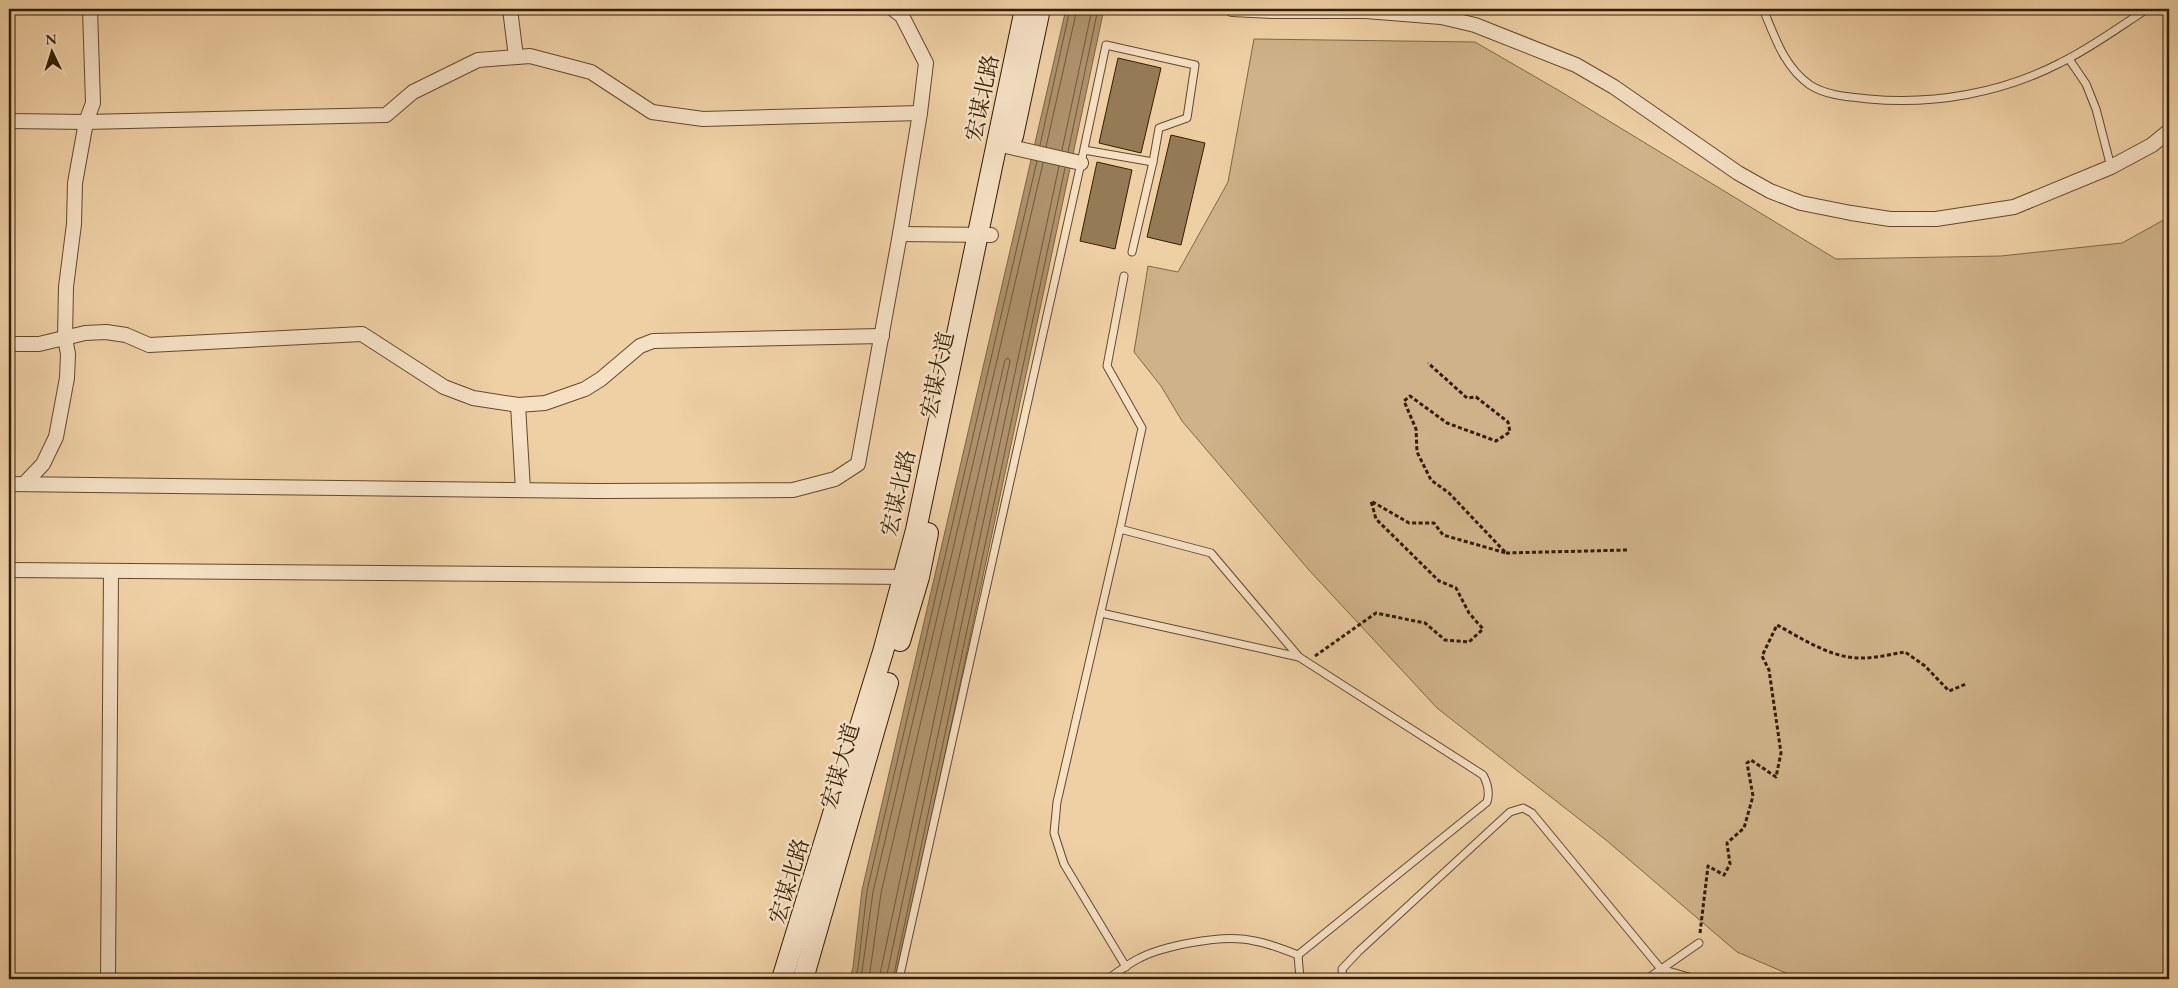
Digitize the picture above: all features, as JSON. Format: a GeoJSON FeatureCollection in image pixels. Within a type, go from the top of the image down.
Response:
{"type":"FeatureCollection","features":[{"type":"Feature","properties":{"kind":"main road","name":"宏谋北路"},"geometry":{"type":"LineString","coordinates":[[1003,146],[1025,9]]}},
{"type":"Feature","properties":{"kind":"main road","name":"宏谋大道"},"geometry":{"type":"LineString","coordinates":[[803,979],[911,577],[1003,146],[1040,9]]}},
{"type":"Feature","properties":{"kind":"main road","name":"宏谋北路"},"geometry":{"type":"LineString","coordinates":[[782,979],[881,662],[911,577]]}},
{"type":"Feature","properties":{"kind":"street"},"geometry":{"type":"LineString","coordinates":[[24,484],[43,464],[56,437],[67,378],[68,354],[65,338],[66,286],[74,224],[75,183],[86,122],[93,103],[90,9]]}},
{"type":"Feature","properties":{"kind":"street"},"geometry":{"type":"LineString","coordinates":[[510,9],[516,57]]}},
{"type":"Feature","properties":{"kind":"street"},"geometry":{"type":"LineString","coordinates":[[9,484],[523,490],[793,490],[835,479],[858,464],[920,113],[926,62],[902,16],[893,9]]}},
{"type":"Feature","properties":{"kind":"street"},"geometry":{"type":"LineString","coordinates":[[1232,9],[1442,13],[1576,66],[1614,87],[1738,173],[1770,191],[1801,203],[1851,214],[1890,219],[1936,219],[2014,207],[2111,167],[2152,145],[2169,131]]}},
{"type":"Feature","properties":{"kind":"street"},"geometry":{"type":"LineString","coordinates":[[9,121],[86,122],[386,115],[413,92],[478,60],[530,56],[591,72],[652,112],[703,119],[920,113]]}},
{"type":"Feature","properties":{"kind":"street"},"geometry":{"type":"LineString","coordinates":[[1003,146],[1083,156]]}},
{"type":"Feature","properties":{"kind":"street"},"geometry":{"type":"LineString","coordinates":[[900,234],[984,235]]}},
{"type":"Feature","properties":{"kind":"street"},"geometry":{"type":"LineString","coordinates":[[9,344],[39,344],[85,333],[106,332],[126,335],[149,345],[362,334],[444,387],[473,398],[518,405],[545,403],[585,389],[601,379],[640,346],[653,341],[882,336]]}},
{"type":"Feature","properties":{"kind":"street"},"geometry":{"type":"LineString","coordinates":[[518,405],[523,490]]}},
{"type":"Feature","properties":{"kind":"street"},"geometry":{"type":"LineString","coordinates":[[9,570],[911,577]]}},
{"type":"Feature","properties":{"kind":"street"},"geometry":{"type":"LineString","coordinates":[[108,979],[111,571]]}},
{"type":"Feature","properties":{"kind":"lane"},"geometry":{"type":"LineString","coordinates":[[1763,9],[1786,60],[1797,74],[1811,86],[1826,92],[1846,96],[1889,101],[1953,98],[1977,94],[2020,79],[2069,58],[2147,9]]}},
{"type":"Feature","properties":{"kind":"lane"},"geometry":{"type":"LineString","coordinates":[[899,979],[1106,46],[1195,65],[1187,118],[1159,128],[1132,252]]}},
{"type":"Feature","properties":{"kind":"lane"},"geometry":{"type":"LineString","coordinates":[[2069,58],[2086,84],[2096,109],[2111,167]]}},
{"type":"Feature","properties":{"kind":"lane"},"geometry":{"type":"LineString","coordinates":[[1083,156],[1153,162]]}},
{"type":"Feature","properties":{"kind":"lane"},"geometry":{"type":"LineString","coordinates":[[1124,276],[1107,366],[1142,428],[1101,613],[1056,802],[1054,833],[1064,864],[1126,967]]}},
{"type":"Feature","properties":{"kind":"lane"},"geometry":{"type":"LineString","coordinates":[[1120,529],[1211,553],[1299,657],[1483,775],[1487,781],[1489,795],[1487,802],[1298,955]]}},
{"type":"Feature","properties":{"kind":"lane"},"geometry":{"type":"LineString","coordinates":[[1101,613],[1299,657]]}},
{"type":"Feature","properties":{"kind":"lane"},"geometry":{"type":"LineString","coordinates":[[1342,979],[1342,969],[1358,952],[1510,812],[1523,808],[1532,812],[1661,969],[1696,979]]}},
{"type":"Feature","properties":{"kind":"lane"},"geometry":{"type":"LineString","coordinates":[[1108,979],[1140,958],[1163,949],[1189,943],[1241,939],[1274,945],[1298,955]]}},
{"type":"Feature","properties":{"kind":"lane"},"geometry":{"type":"LineString","coordinates":[[1647,979],[1699,944]]}},
{"type":"Feature","properties":{"kind":"lane"},"geometry":{"type":"LineString","coordinates":[[1298,955],[1300,979]]}},
{"type":"Feature","properties":{"kind":"path"},"geometry":{"type":"LineString","coordinates":[[1428,362],[1467,398],[1476,396],[1508,422],[1510,432],[1496,441],[1447,423],[1410,396],[1404,401],[1416,428],[1417,452],[1431,480],[1449,493],[1506,553]]}},
{"type":"Feature","properties":{"kind":"path"},"geometry":{"type":"LineString","coordinates":[[1306,662],[1376,613],[1425,623],[1444,640],[1469,642],[1483,629],[1469,613],[1456,588],[1439,581],[1376,519],[1371,502],[1409,523],[1434,524],[1443,535],[1506,553],[1627,550]]}},
{"type":"Feature","properties":{"kind":"path"},"geometry":{"type":"LineString","coordinates":[[1699,944],[1708,866],[1724,875],[1730,864],[1727,843],[1744,828],[1754,796],[1747,763],[1751,760],[1776,777],[1778,769],[1781,753],[1769,670],[1762,656],[1777,625],[1833,653],[1862,658],[1905,652],[1925,666],[1949,691],[1966,684]]}},
{"type":"Feature","properties":{"kind":"shaded area"},"geometry":{"type":"Polygon","coordinates":[[[1254,39],[1475,42],[1558,90],[1836,259],[2001,256],[2122,243],[2169,217],[2169,979],[1800,979],[1737,952],[1606,840],[1437,708],[1308,569],[1182,421],[1161,386],[1134,352],[1148,266],[1178,272],[1228,182],[1254,39]]]}},
{"type":"Feature","properties":{"kind":"water"},"geometry":{"type":"Polygon","coordinates":[[[1066,9],[1104,9],[897,979],[850,979],[862,890],[1066,9]]]}},
{"type":"Feature","properties":{"kind":"building"},"geometry":{"type":"Polygon","coordinates":[[[1118,58],[1161,68],[1141,153],[1099,143],[1118,58]]]}},
{"type":"Feature","properties":{"kind":"building"},"geometry":{"type":"Polygon","coordinates":[[[1171,135],[1205,143],[1181,245],[1147,237],[1171,135]]]}},
{"type":"Feature","properties":{"kind":"building"},"geometry":{"type":"Polygon","coordinates":[[[1097,162],[1132,170],[1115,249],[1080,241],[1097,162]]]}}]}
